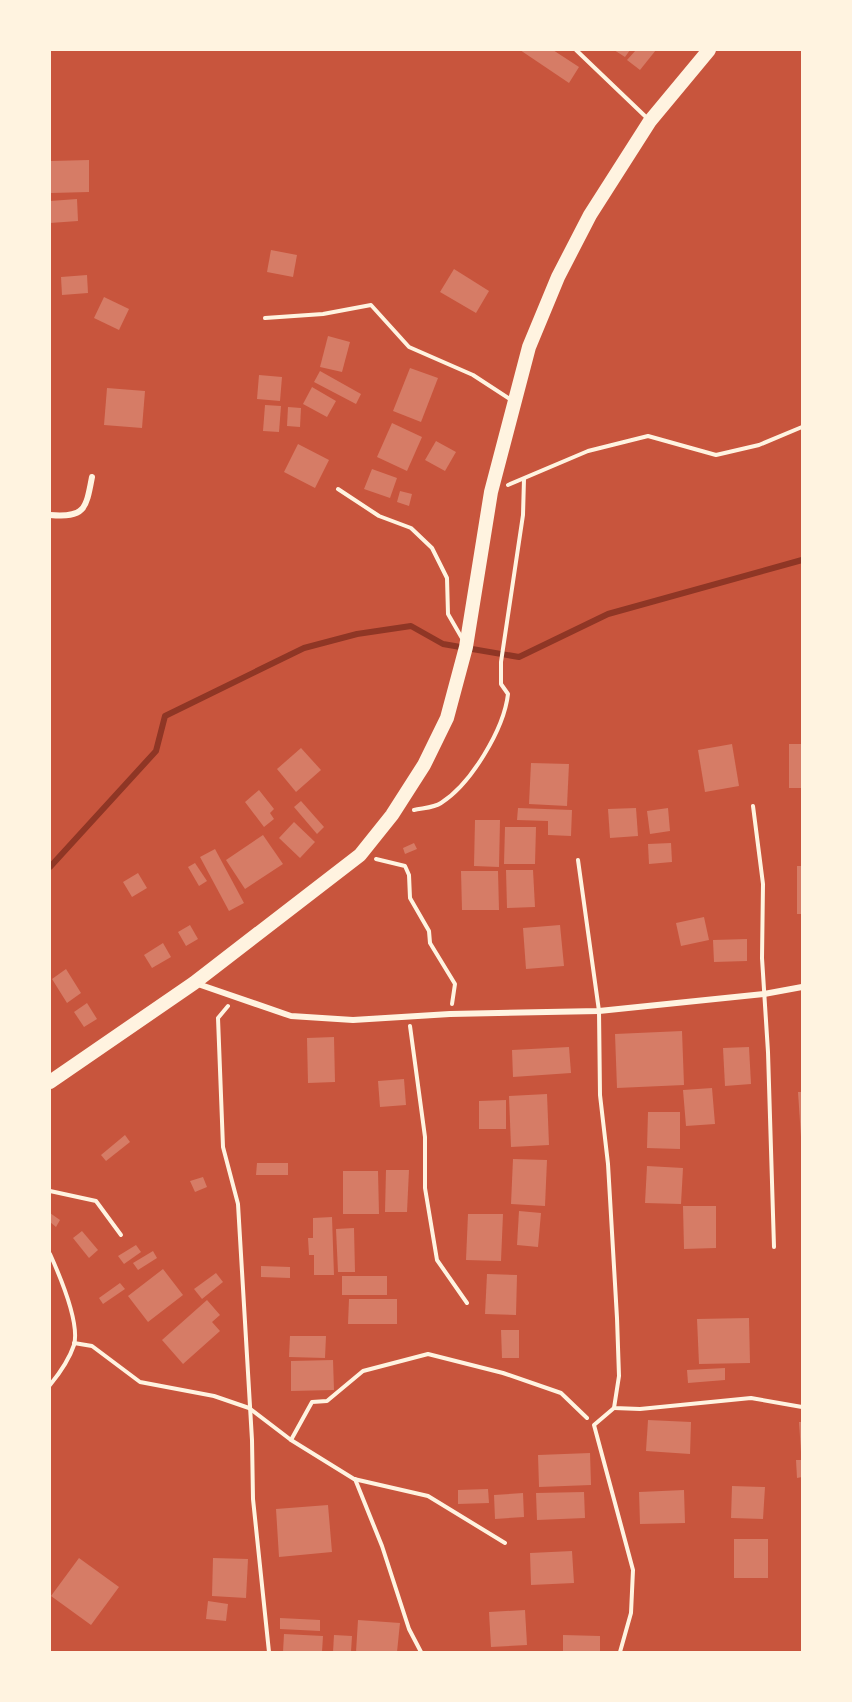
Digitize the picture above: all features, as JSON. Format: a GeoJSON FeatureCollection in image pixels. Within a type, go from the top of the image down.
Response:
{"type":"FeatureCollection","features":[{"type":"Feature","properties":{"kind":"highway"},"geometry":{"type":"LineString","coordinates":[[50,1082],[194,983],[360,855],[392,814],[424,765],[447,718],[466,647],[491,492],[529,347],[558,277],[591,216],[650,122],[709,50]]}},
{"type":"Feature","properties":{"kind":"street"},"geometry":{"type":"LineString","coordinates":[[50,514],[66,516],[79,513],[87,506],[92,477]]}},
{"type":"Feature","properties":{"kind":"street"},"geometry":{"type":"LineString","coordinates":[[194,983],[270,1011],[307,1019],[353,1020],[450,1014],[599,1011],[764,994],[802,987]]}},
{"type":"Feature","properties":{"kind":"lane"},"geometry":{"type":"LineString","coordinates":[[576,50],[650,122]]}},
{"type":"Feature","properties":{"kind":"lane"},"geometry":{"type":"LineString","coordinates":[[265,318],[323,314],[371,305],[409,347],[473,375],[514,401]]}},
{"type":"Feature","properties":{"kind":"lane"},"geometry":{"type":"LineString","coordinates":[[338,489],[379,516],[411,528],[432,548],[447,578],[448,614],[466,647]]}},
{"type":"Feature","properties":{"kind":"lane"},"geometry":{"type":"LineString","coordinates":[[753,806],[763,884],[764,994],[774,1247]]}},
{"type":"Feature","properties":{"kind":"lane"},"geometry":{"type":"LineString","coordinates":[[578,860],[599,1011],[600,1095],[608,1164],[619,1376],[614,1408],[594,1425],[633,1570],[631,1612],[620,1653]]}},
{"type":"Feature","properties":{"kind":"lane"},"geometry":{"type":"LineString","coordinates":[[614,1408],[640,1409],[751,1398],[802,1407]]}},
{"type":"Feature","properties":{"kind":"path"},"geometry":{"type":"LineString","coordinates":[[491,492],[588,451],[648,436],[716,455],[759,445],[802,428]]}},
{"type":"Feature","properties":{"kind":"path"},"geometry":{"type":"LineString","coordinates":[[392,814],[439,805],[457,790],[472,771],[506,713],[508,694],[501,684],[501,662],[523,515],[524,479]]}},
{"type":"Feature","properties":{"kind":"path"},"geometry":{"type":"LineString","coordinates":[[360,855],[405,866],[409,875],[410,898],[429,931],[430,943],[455,984],[450,1014]]}},
{"type":"Feature","properties":{"kind":"path"},"geometry":{"type":"LineString","coordinates":[[235,998],[218,1018],[223,1147],[238,1204],[257,1558],[268,1653]]}},
{"type":"Feature","properties":{"kind":"path"},"geometry":{"type":"LineString","coordinates":[[409,1017],[425,1137],[425,1188],[437,1260],[467,1303]]}},
{"type":"Feature","properties":{"kind":"path"},"geometry":{"type":"LineString","coordinates":[[50,1191],[96,1201],[121,1235]]}},
{"type":"Feature","properties":{"kind":"path"},"geometry":{"type":"LineString","coordinates":[[50,1254],[67,1293],[74,1343],[60,1373],[50,1385]]}},
{"type":"Feature","properties":{"kind":"path"},"geometry":{"type":"LineString","coordinates":[[74,1343],[92,1346],[140,1382],[214,1396],[249,1408],[291,1440],[354,1479],[428,1496],[505,1543]]}},
{"type":"Feature","properties":{"kind":"path"},"geometry":{"type":"LineString","coordinates":[[291,1440],[312,1402],[327,1401],[363,1371],[428,1354],[503,1373],[561,1393],[594,1425]]}},
{"type":"Feature","properties":{"kind":"path"},"geometry":{"type":"LineString","coordinates":[[354,1479],[382,1546],[409,1629],[421,1653]]}},
{"type":"Feature","properties":{"kind":"building"},"geometry":{"type":"Polygon","coordinates":[[[520,50],[553,50],[579,67],[569,83],[520,50]]]}},
{"type":"Feature","properties":{"kind":"building"},"geometry":{"type":"Polygon","coordinates":[[[614,50],[630,50],[625,57],[614,50]]]}},
{"type":"Feature","properties":{"kind":"building"},"geometry":{"type":"Polygon","coordinates":[[[636,50],[656,50],[640,70],[627,60],[636,50]]]}},
{"type":"Feature","properties":{"kind":"building"},"geometry":{"type":"Polygon","coordinates":[[[89,160],[89,192],[51,193],[51,161],[89,160]]]}},
{"type":"Feature","properties":{"kind":"building"},"geometry":{"type":"Polygon","coordinates":[[[77,199],[78,221],[50,223],[50,201],[77,199]]]}},
{"type":"Feature","properties":{"kind":"building"},"geometry":{"type":"Polygon","coordinates":[[[271,250],[297,255],[293,277],[267,272],[271,250]]]}},
{"type":"Feature","properties":{"kind":"building"},"geometry":{"type":"Polygon","coordinates":[[[454,269],[489,291],[476,313],[440,292],[454,269]]]}},
{"type":"Feature","properties":{"kind":"building"},"geometry":{"type":"Polygon","coordinates":[[[87,275],[88,293],[62,295],[61,277],[87,275]]]}},
{"type":"Feature","properties":{"kind":"building"},"geometry":{"type":"Polygon","coordinates":[[[104,297],[129,309],[119,330],[94,318],[104,297]]]}},
{"type":"Feature","properties":{"kind":"building"},"geometry":{"type":"Polygon","coordinates":[[[328,336],[350,342],[342,372],[320,367],[328,336]]]}},
{"type":"Feature","properties":{"kind":"building"},"geometry":{"type":"Polygon","coordinates":[[[410,368],[438,378],[421,422],[393,411],[410,368]]]}},
{"type":"Feature","properties":{"kind":"building"},"geometry":{"type":"Polygon","coordinates":[[[320,371],[361,394],[356,404],[314,382],[320,371]]]}},
{"type":"Feature","properties":{"kind":"building"},"geometry":{"type":"Polygon","coordinates":[[[259,375],[282,377],[280,401],[257,399],[259,375]]]}},
{"type":"Feature","properties":{"kind":"building"},"geometry":{"type":"Polygon","coordinates":[[[312,387],[336,401],[327,417],[303,404],[312,387]]]}},
{"type":"Feature","properties":{"kind":"building"},"geometry":{"type":"Polygon","coordinates":[[[107,388],[145,391],[142,428],[104,425],[107,388]]]}},
{"type":"Feature","properties":{"kind":"building"},"geometry":{"type":"Polygon","coordinates":[[[265,405],[281,406],[279,432],[263,431],[265,405]]]}},
{"type":"Feature","properties":{"kind":"building"},"geometry":{"type":"Polygon","coordinates":[[[288,407],[301,408],[300,427],[287,426],[288,407]]]}},
{"type":"Feature","properties":{"kind":"building"},"geometry":{"type":"Polygon","coordinates":[[[392,423],[422,437],[407,471],[377,457],[392,423]]]}},
{"type":"Feature","properties":{"kind":"building"},"geometry":{"type":"Polygon","coordinates":[[[436,441],[456,452],[445,471],[425,460],[436,441]]]}},
{"type":"Feature","properties":{"kind":"building"},"geometry":{"type":"Polygon","coordinates":[[[298,444],[329,460],[315,488],[284,472],[298,444]]]}},
{"type":"Feature","properties":{"kind":"building"},"geometry":{"type":"Polygon","coordinates":[[[372,469],[397,478],[390,498],[364,489],[372,469]]]}},
{"type":"Feature","properties":{"kind":"building"},"geometry":{"type":"Polygon","coordinates":[[[400,491],[412,494],[409,506],[397,502],[400,491]]]}},
{"type":"Feature","properties":{"kind":"building"},"geometry":{"type":"Polygon","coordinates":[[[732,744],[739,786],[705,792],[698,750],[732,744]]]}},
{"type":"Feature","properties":{"kind":"building"},"geometry":{"type":"Polygon","coordinates":[[[789,744],[802,744],[802,788],[789,788],[789,744]]]}},
{"type":"Feature","properties":{"kind":"building"},"geometry":{"type":"Polygon","coordinates":[[[301,748],[321,770],[296,792],[277,769],[301,748]]]}},
{"type":"Feature","properties":{"kind":"building"},"geometry":{"type":"Polygon","coordinates":[[[531,763],[569,764],[567,806],[529,804],[531,763]]]}},
{"type":"Feature","properties":{"kind":"building"},"geometry":{"type":"Polygon","coordinates":[[[259,790],[274,809],[270,813],[274,819],[264,827],[245,802],[259,790]]]}},
{"type":"Feature","properties":{"kind":"building"},"geometry":{"type":"Polygon","coordinates":[[[301,801],[324,827],[317,834],[294,807],[301,801]]]}},
{"type":"Feature","properties":{"kind":"building"},"geometry":{"type":"Polygon","coordinates":[[[518,808],[572,810],[571,836],[548,835],[548,821],[517,820],[518,808]]]}},
{"type":"Feature","properties":{"kind":"building"},"geometry":{"type":"Polygon","coordinates":[[[636,808],[638,836],[610,838],[608,809],[636,808]]]}},
{"type":"Feature","properties":{"kind":"building"},"geometry":{"type":"Polygon","coordinates":[[[668,808],[670,831],[650,834],[647,811],[668,808]]]}},
{"type":"Feature","properties":{"kind":"building"},"geometry":{"type":"Polygon","coordinates":[[[475,820],[500,820],[499,867],[474,866],[475,820]]]}},
{"type":"Feature","properties":{"kind":"building"},"geometry":{"type":"Polygon","coordinates":[[[294,822],[315,842],[300,858],[279,838],[294,822]]]}},
{"type":"Feature","properties":{"kind":"building"},"geometry":{"type":"Polygon","coordinates":[[[505,827],[536,827],[535,864],[504,864],[505,827]]]}},
{"type":"Feature","properties":{"kind":"building"},"geometry":{"type":"Polygon","coordinates":[[[263,835],[283,864],[245,889],[226,860],[263,835]]]}},
{"type":"Feature","properties":{"kind":"building"},"geometry":{"type":"Polygon","coordinates":[[[414,843],[417,849],[405,854],[403,848],[414,843]]]}},
{"type":"Feature","properties":{"kind":"building"},"geometry":{"type":"Polygon","coordinates":[[[671,843],[672,862],[649,864],[648,844],[671,843]]]}},
{"type":"Feature","properties":{"kind":"building"},"geometry":{"type":"Polygon","coordinates":[[[215,849],[244,903],[229,911],[200,857],[215,849]]]}},
{"type":"Feature","properties":{"kind":"building"},"geometry":{"type":"Polygon","coordinates":[[[195,863],[207,881],[199,886],[188,867],[195,863]]]}},
{"type":"Feature","properties":{"kind":"building"},"geometry":{"type":"Polygon","coordinates":[[[797,866],[802,866],[802,914],[797,914],[797,866]]]}},
{"type":"Feature","properties":{"kind":"building"},"geometry":{"type":"Polygon","coordinates":[[[506,870],[533,870],[535,907],[507,908],[506,870]]]}},
{"type":"Feature","properties":{"kind":"building"},"geometry":{"type":"Polygon","coordinates":[[[461,871],[498,871],[499,910],[462,910],[461,871]]]}},
{"type":"Feature","properties":{"kind":"building"},"geometry":{"type":"Polygon","coordinates":[[[138,873],[147,888],[132,897],[123,882],[138,873]]]}},
{"type":"Feature","properties":{"kind":"building"},"geometry":{"type":"Polygon","coordinates":[[[704,917],[709,940],[681,946],[676,923],[704,917]]]}},
{"type":"Feature","properties":{"kind":"building"},"geometry":{"type":"Polygon","coordinates":[[[190,925],[198,939],[186,946],[178,932],[190,925]]]}},
{"type":"Feature","properties":{"kind":"building"},"geometry":{"type":"Polygon","coordinates":[[[560,925],[564,966],[526,969],[523,928],[560,925]]]}},
{"type":"Feature","properties":{"kind":"building"},"geometry":{"type":"Polygon","coordinates":[[[747,939],[747,961],[714,962],[713,940],[747,939]]]}},
{"type":"Feature","properties":{"kind":"building"},"geometry":{"type":"Polygon","coordinates":[[[163,943],[171,957],[152,968],[144,955],[163,943]]]}},
{"type":"Feature","properties":{"kind":"building"},"geometry":{"type":"Polygon","coordinates":[[[66,969],[81,993],[67,1003],[52,979],[66,969]]]}},
{"type":"Feature","properties":{"kind":"building"},"geometry":{"type":"Polygon","coordinates":[[[87,1003],[97,1019],[84,1027],[74,1012],[87,1003]]]}},
{"type":"Feature","properties":{"kind":"building"},"geometry":{"type":"Polygon","coordinates":[[[682,1031],[684,1085],[617,1088],[615,1034],[682,1031]]]}},
{"type":"Feature","properties":{"kind":"building"},"geometry":{"type":"Polygon","coordinates":[[[334,1037],[335,1082],[308,1083],[307,1038],[334,1037]]]}},
{"type":"Feature","properties":{"kind":"building"},"geometry":{"type":"Polygon","coordinates":[[[569,1047],[571,1073],[513,1077],[512,1050],[569,1047]]]}},
{"type":"Feature","properties":{"kind":"building"},"geometry":{"type":"Polygon","coordinates":[[[749,1047],[751,1084],[725,1086],[723,1048],[749,1047]]]}},
{"type":"Feature","properties":{"kind":"building"},"geometry":{"type":"Polygon","coordinates":[[[404,1079],[406,1105],[380,1107],[378,1081],[404,1079]]]}},
{"type":"Feature","properties":{"kind":"building"},"geometry":{"type":"Polygon","coordinates":[[[712,1088],[715,1124],[686,1126],[683,1090],[712,1088]]]}},
{"type":"Feature","properties":{"kind":"building"},"geometry":{"type":"Polygon","coordinates":[[[798,1092],[802,1092],[802,1137],[801,1137],[798,1092]]]}},
{"type":"Feature","properties":{"kind":"building"},"geometry":{"type":"Polygon","coordinates":[[[547,1094],[549,1145],[511,1147],[509,1096],[547,1094]]]}},
{"type":"Feature","properties":{"kind":"building"},"geometry":{"type":"Polygon","coordinates":[[[506,1100],[506,1129],[479,1129],[479,1101],[506,1100]]]}},
{"type":"Feature","properties":{"kind":"building"},"geometry":{"type":"Polygon","coordinates":[[[648,1112],[680,1112],[680,1149],[647,1148],[648,1112]]]}},
{"type":"Feature","properties":{"kind":"building"},"geometry":{"type":"Polygon","coordinates":[[[125,1135],[130,1142],[106,1161],[101,1155],[125,1135]]]}},
{"type":"Feature","properties":{"kind":"building"},"geometry":{"type":"Polygon","coordinates":[[[513,1159],[547,1160],[545,1206],[511,1204],[513,1159]]]}},
{"type":"Feature","properties":{"kind":"building"},"geometry":{"type":"Polygon","coordinates":[[[257,1163],[288,1163],[288,1175],[256,1175],[257,1163]]]}},
{"type":"Feature","properties":{"kind":"building"},"geometry":{"type":"Polygon","coordinates":[[[647,1166],[683,1168],[681,1204],[645,1203],[647,1166]]]}},
{"type":"Feature","properties":{"kind":"building"},"geometry":{"type":"Polygon","coordinates":[[[386,1170],[409,1170],[407,1212],[385,1212],[386,1170]]]}},
{"type":"Feature","properties":{"kind":"building"},"geometry":{"type":"Polygon","coordinates":[[[343,1171],[378,1171],[379,1214],[343,1214],[343,1171]]]}},
{"type":"Feature","properties":{"kind":"building"},"geometry":{"type":"Polygon","coordinates":[[[203,1177],[207,1187],[195,1192],[190,1181],[203,1177]]]}},
{"type":"Feature","properties":{"kind":"building"},"geometry":{"type":"Polygon","coordinates":[[[683,1206],[716,1206],[716,1248],[684,1249],[683,1206]]]}},
{"type":"Feature","properties":{"kind":"building"},"geometry":{"type":"Polygon","coordinates":[[[519,1211],[541,1213],[538,1247],[517,1245],[519,1211]]]}},
{"type":"Feature","properties":{"kind":"building"},"geometry":{"type":"Polygon","coordinates":[[[50,1213],[60,1220],[56,1227],[50,1222],[50,1213]]]}},
{"type":"Feature","properties":{"kind":"building"},"geometry":{"type":"Polygon","coordinates":[[[468,1214],[503,1214],[501,1261],[466,1260],[468,1214]]]}},
{"type":"Feature","properties":{"kind":"building"},"geometry":{"type":"Polygon","coordinates":[[[332,1217],[334,1275],[314,1275],[314,1255],[309,1255],[308,1238],[313,1238],[313,1218],[332,1217]]]}},
{"type":"Feature","properties":{"kind":"building"},"geometry":{"type":"Polygon","coordinates":[[[354,1228],[355,1272],[338,1272],[336,1229],[354,1228]]]}},
{"type":"Feature","properties":{"kind":"building"},"geometry":{"type":"Polygon","coordinates":[[[82,1231],[98,1250],[89,1258],[73,1238],[82,1231]]]}},
{"type":"Feature","properties":{"kind":"building"},"geometry":{"type":"Polygon","coordinates":[[[136,1245],[141,1252],[124,1264],[118,1256],[136,1245]]]}},
{"type":"Feature","properties":{"kind":"building"},"geometry":{"type":"Polygon","coordinates":[[[153,1251],[157,1258],[138,1270],[133,1263],[153,1251]]]}},
{"type":"Feature","properties":{"kind":"building"},"geometry":{"type":"Polygon","coordinates":[[[261,1266],[290,1267],[290,1278],[261,1277],[261,1266]]]}},
{"type":"Feature","properties":{"kind":"building"},"geometry":{"type":"Polygon","coordinates":[[[163,1269],[183,1295],[148,1322],[128,1296],[163,1269]]]}},
{"type":"Feature","properties":{"kind":"building"},"geometry":{"type":"Polygon","coordinates":[[[216,1273],[223,1282],[202,1299],[194,1289],[216,1273]]]}},
{"type":"Feature","properties":{"kind":"building"},"geometry":{"type":"Polygon","coordinates":[[[487,1274],[517,1275],[516,1315],[485,1314],[487,1274]]]}},
{"type":"Feature","properties":{"kind":"building"},"geometry":{"type":"Polygon","coordinates":[[[342,1276],[387,1276],[387,1295],[342,1295],[342,1276]]]}},
{"type":"Feature","properties":{"kind":"building"},"geometry":{"type":"Polygon","coordinates":[[[120,1283],[125,1289],[103,1304],[99,1298],[120,1283]]]}},
{"type":"Feature","properties":{"kind":"building"},"geometry":{"type":"Polygon","coordinates":[[[349,1299],[397,1299],[397,1324],[348,1324],[349,1299]]]}},
{"type":"Feature","properties":{"kind":"building"},"geometry":{"type":"Polygon","coordinates":[[[207,1300],[220,1315],[212,1322],[220,1331],[183,1364],[162,1340],[207,1300]]]}},
{"type":"Feature","properties":{"kind":"building"},"geometry":{"type":"Polygon","coordinates":[[[749,1318],[750,1363],[699,1364],[697,1319],[749,1318]]]}},
{"type":"Feature","properties":{"kind":"building"},"geometry":{"type":"Polygon","coordinates":[[[501,1330],[519,1330],[519,1358],[502,1358],[501,1330]]]}},
{"type":"Feature","properties":{"kind":"building"},"geometry":{"type":"Polygon","coordinates":[[[290,1336],[326,1336],[325,1358],[289,1357],[290,1336]]]}},
{"type":"Feature","properties":{"kind":"building"},"geometry":{"type":"Polygon","coordinates":[[[333,1360],[334,1390],[291,1391],[291,1361],[333,1360]]]}},
{"type":"Feature","properties":{"kind":"building"},"geometry":{"type":"Polygon","coordinates":[[[725,1368],[725,1380],[688,1383],[687,1370],[725,1368]]]}},
{"type":"Feature","properties":{"kind":"building"},"geometry":{"type":"Polygon","coordinates":[[[648,1420],[691,1422],[690,1454],[646,1451],[648,1420]]]}},
{"type":"Feature","properties":{"kind":"building"},"geometry":{"type":"Polygon","coordinates":[[[799,1422],[802,1422],[802,1452],[801,1452],[799,1422]]]}},
{"type":"Feature","properties":{"kind":"building"},"geometry":{"type":"Polygon","coordinates":[[[590,1453],[591,1485],[539,1487],[538,1455],[590,1453]]]}},
{"type":"Feature","properties":{"kind":"building"},"geometry":{"type":"Polygon","coordinates":[[[796,1460],[802,1460],[802,1477],[797,1478],[796,1460]]]}},
{"type":"Feature","properties":{"kind":"building"},"geometry":{"type":"Polygon","coordinates":[[[732,1486],[765,1487],[763,1519],[731,1518],[732,1486]]]}},
{"type":"Feature","properties":{"kind":"building"},"geometry":{"type":"Polygon","coordinates":[[[488,1489],[489,1503],[458,1504],[458,1490],[488,1489]]]}},
{"type":"Feature","properties":{"kind":"building"},"geometry":{"type":"Polygon","coordinates":[[[684,1490],[685,1523],[640,1524],[639,1492],[684,1490]]]}},
{"type":"Feature","properties":{"kind":"building"},"geometry":{"type":"Polygon","coordinates":[[[584,1492],[585,1518],[537,1520],[536,1493],[584,1492]]]}},
{"type":"Feature","properties":{"kind":"building"},"geometry":{"type":"Polygon","coordinates":[[[523,1493],[524,1517],[495,1519],[494,1495],[523,1493]]]}},
{"type":"Feature","properties":{"kind":"building"},"geometry":{"type":"Polygon","coordinates":[[[328,1505],[332,1552],[279,1557],[276,1509],[328,1505]]]}},
{"type":"Feature","properties":{"kind":"building"},"geometry":{"type":"Polygon","coordinates":[[[734,1539],[768,1539],[768,1578],[734,1578],[734,1539]]]}},
{"type":"Feature","properties":{"kind":"building"},"geometry":{"type":"Polygon","coordinates":[[[572,1551],[574,1583],[531,1585],[530,1553],[572,1551]]]}},
{"type":"Feature","properties":{"kind":"building"},"geometry":{"type":"Polygon","coordinates":[[[79,1558],[119,1587],[91,1625],[51,1596],[79,1558]]]}},
{"type":"Feature","properties":{"kind":"building"},"geometry":{"type":"Polygon","coordinates":[[[213,1558],[248,1559],[246,1598],[212,1596],[213,1558]]]}},
{"type":"Feature","properties":{"kind":"building"},"geometry":{"type":"Polygon","coordinates":[[[208,1601],[228,1604],[226,1621],[206,1619],[208,1601]]]}},
{"type":"Feature","properties":{"kind":"building"},"geometry":{"type":"Polygon","coordinates":[[[525,1610],[527,1645],[491,1647],[489,1612],[525,1610]]]}},
{"type":"Feature","properties":{"kind":"building"},"geometry":{"type":"Polygon","coordinates":[[[280,1618],[320,1620],[320,1631],[280,1629],[280,1618]]]}},
{"type":"Feature","properties":{"kind":"building"},"geometry":{"type":"Polygon","coordinates":[[[358,1620],[400,1623],[397,1652],[356,1652],[358,1620]]]}},
{"type":"Feature","properties":{"kind":"building"},"geometry":{"type":"Polygon","coordinates":[[[284,1634],[323,1636],[322,1652],[283,1652],[284,1634]]]}},
{"type":"Feature","properties":{"kind":"building"},"geometry":{"type":"Polygon","coordinates":[[[334,1635],[352,1636],[351,1652],[333,1652],[334,1635]]]}},
{"type":"Feature","properties":{"kind":"building"},"geometry":{"type":"Polygon","coordinates":[[[563,1635],[600,1636],[600,1652],[563,1652],[563,1635]]]}},
{"type":"Feature","properties":{"kind":"waterway"},"geometry":{"type":"LineString","coordinates":[[50,867],[156,751],[165,716],[304,648],[357,634],[411,626],[443,644],[519,657],[608,614],[802,560]]}}]}
